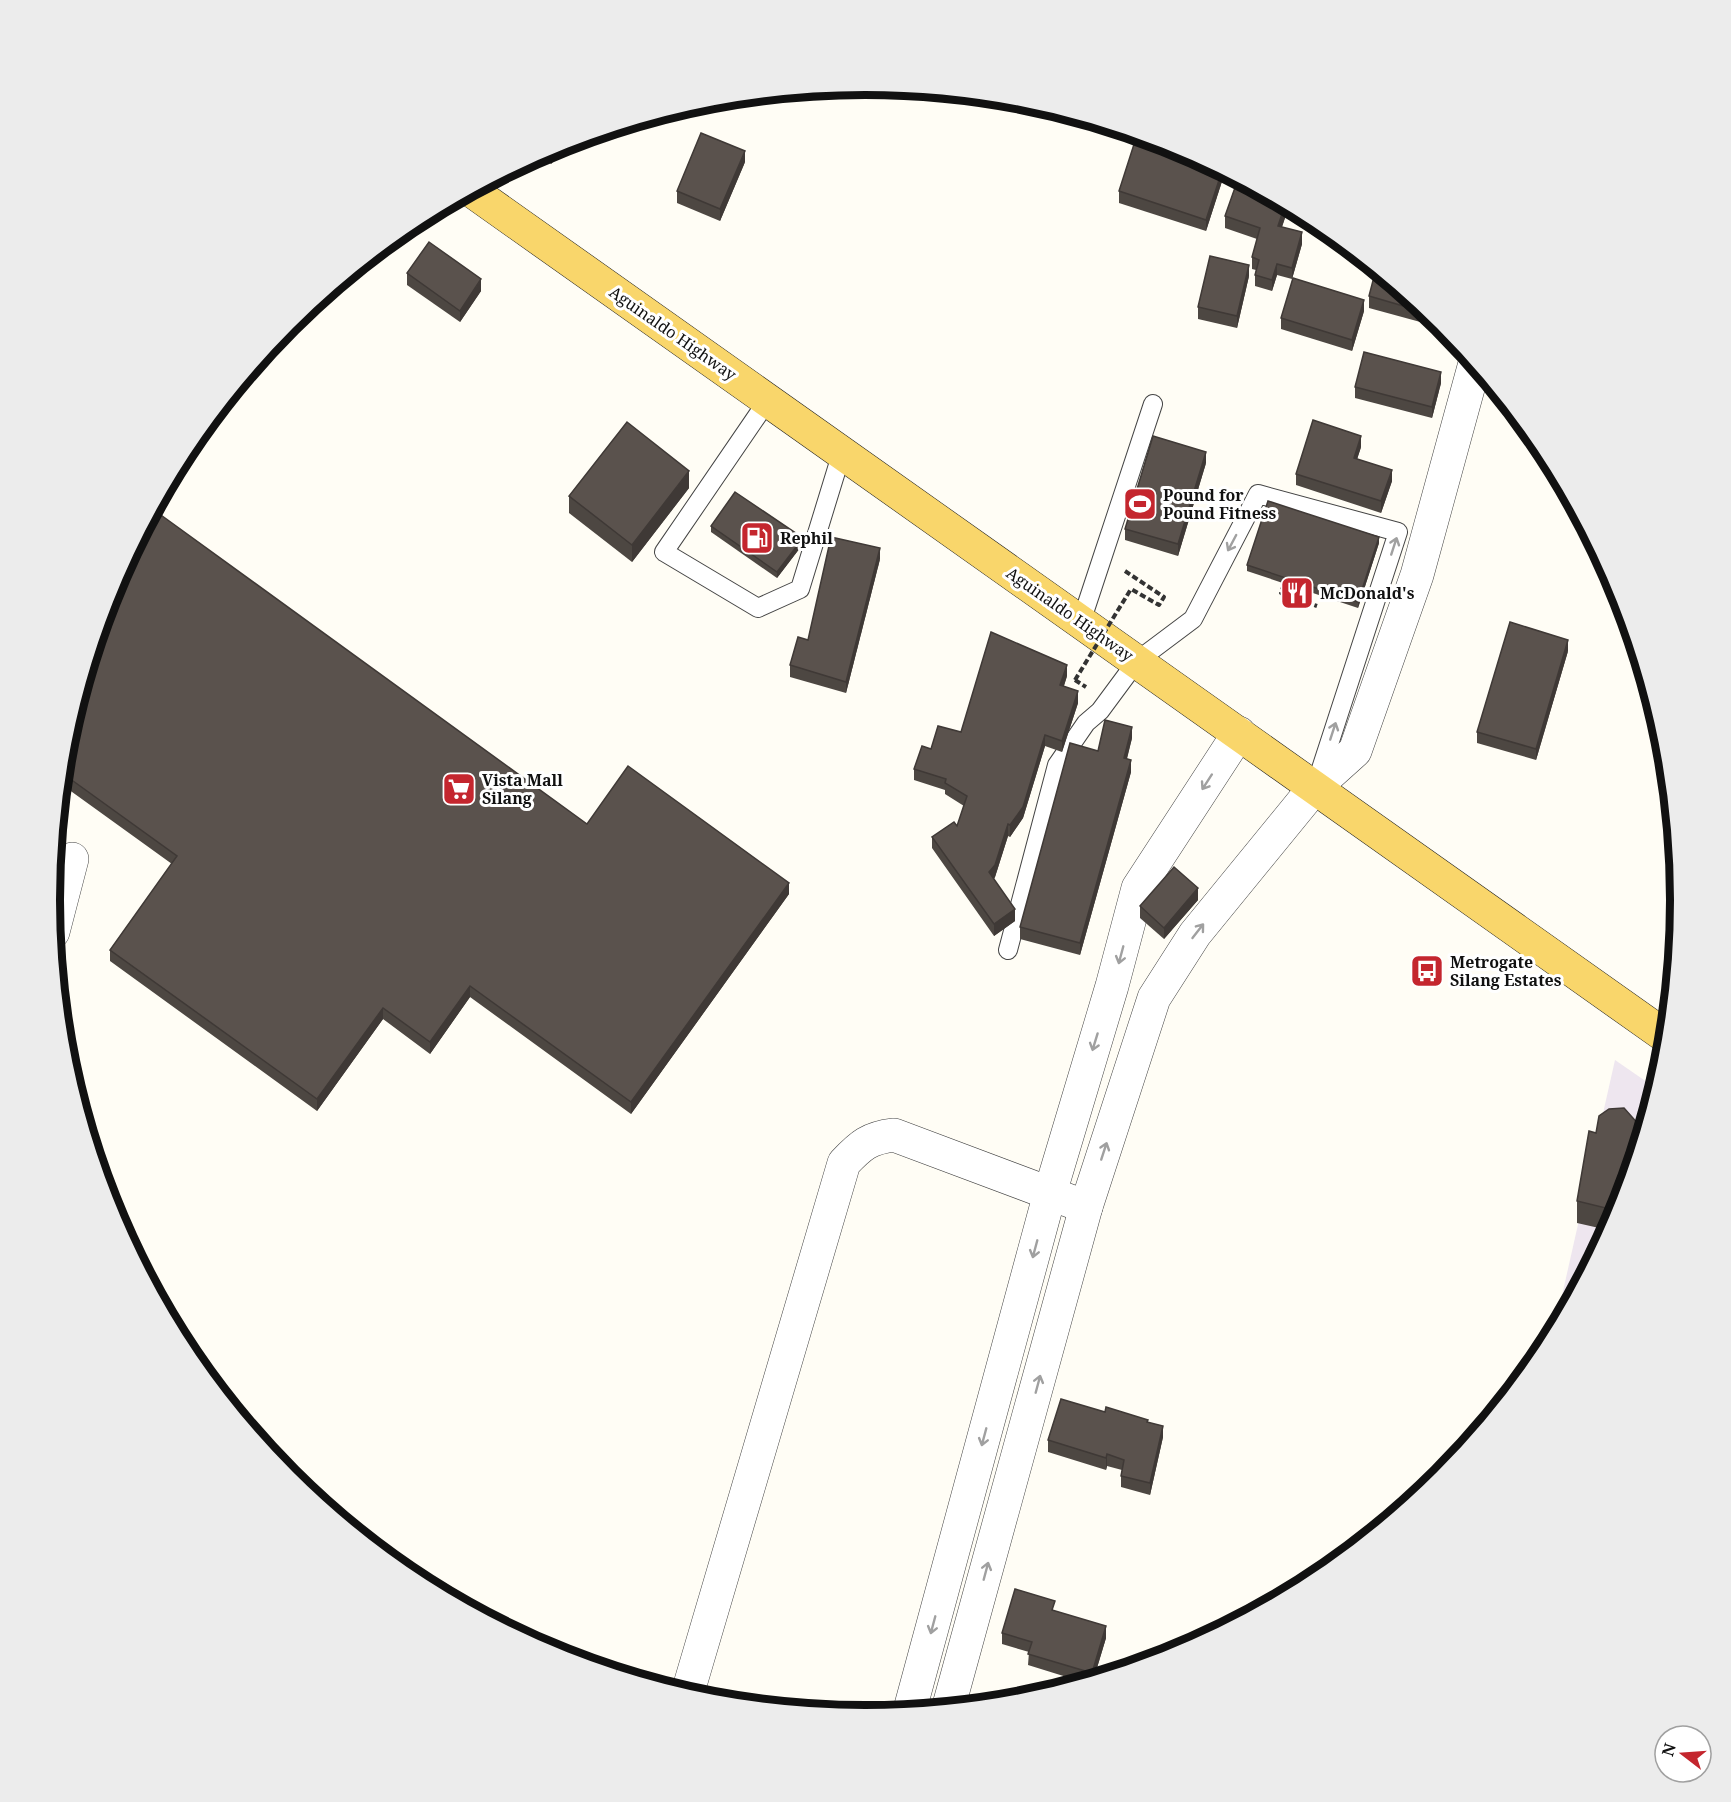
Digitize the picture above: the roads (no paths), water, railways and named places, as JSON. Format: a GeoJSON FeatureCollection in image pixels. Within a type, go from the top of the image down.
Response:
{"type":"FeatureCollection","features":[{"type":"Feature","properties":{"kind":"main road","name":"Aguinaldo Highway"},"geometry":{"type":"LineString","coordinates":[[478,195],[1660,1032]]}},
{"type":"Feature","properties":{"kind":"street"},"geometry":{"type":"LineString","coordinates":[[950,1702],[1086,1207],[1154,998],[1194,934],[1315,787],[1355,751],[1417,574],[1473,372]]}},
{"type":"Feature","properties":{"kind":"street"},"geometry":{"type":"LineString","coordinates":[[911,1705],[1050,1192],[1112,986],[1138,888],[1239,733]]}},
{"type":"Feature","properties":{"kind":"street"},"geometry":{"type":"LineString","coordinates":[[60,905],[72,859]]}},
{"type":"Feature","properties":{"kind":"street"},"geometry":{"type":"LineString","coordinates":[[689,1687],[844,1163],[861,1145],[877,1137],[894,1135],[1086,1207]]}},
{"type":"Feature","properties":{"kind":"lane"},"geometry":{"type":"LineString","coordinates":[[768,400],[664,552],[758,608],[800,589],[842,452]]}},
{"type":"Feature","properties":{"kind":"lane"},"geometry":{"type":"LineString","coordinates":[[1082,622],[1153,404]]}},
{"type":"Feature","properties":{"kind":"lane"},"geometry":{"type":"LineString","coordinates":[[1008,950],[1058,765],[1086,723],[1100,711],[1137,661],[1193,619],[1258,494],[1398,532],[1315,787]]}},
{"type":"Feature","properties":{"kind":"place","name":"Pound for Pound Fitness"},"geometry":{"type":"Point","coordinates":[1140,504]}},
{"type":"Feature","properties":{"kind":"place","name":"Rephil"},"geometry":{"type":"Point","coordinates":[757,538]}},
{"type":"Feature","properties":{"kind":"place","name":"McDonald's"},"geometry":{"type":"Point","coordinates":[1297,593]}},
{"type":"Feature","properties":{"kind":"place","name":"Vista Mall Silang"},"geometry":{"type":"Point","coordinates":[459,789]}},
{"type":"Feature","properties":{"kind":"place","name":"Metrogate Silang Estates"},"geometry":{"type":"Point","coordinates":[1427,971]}}]}
